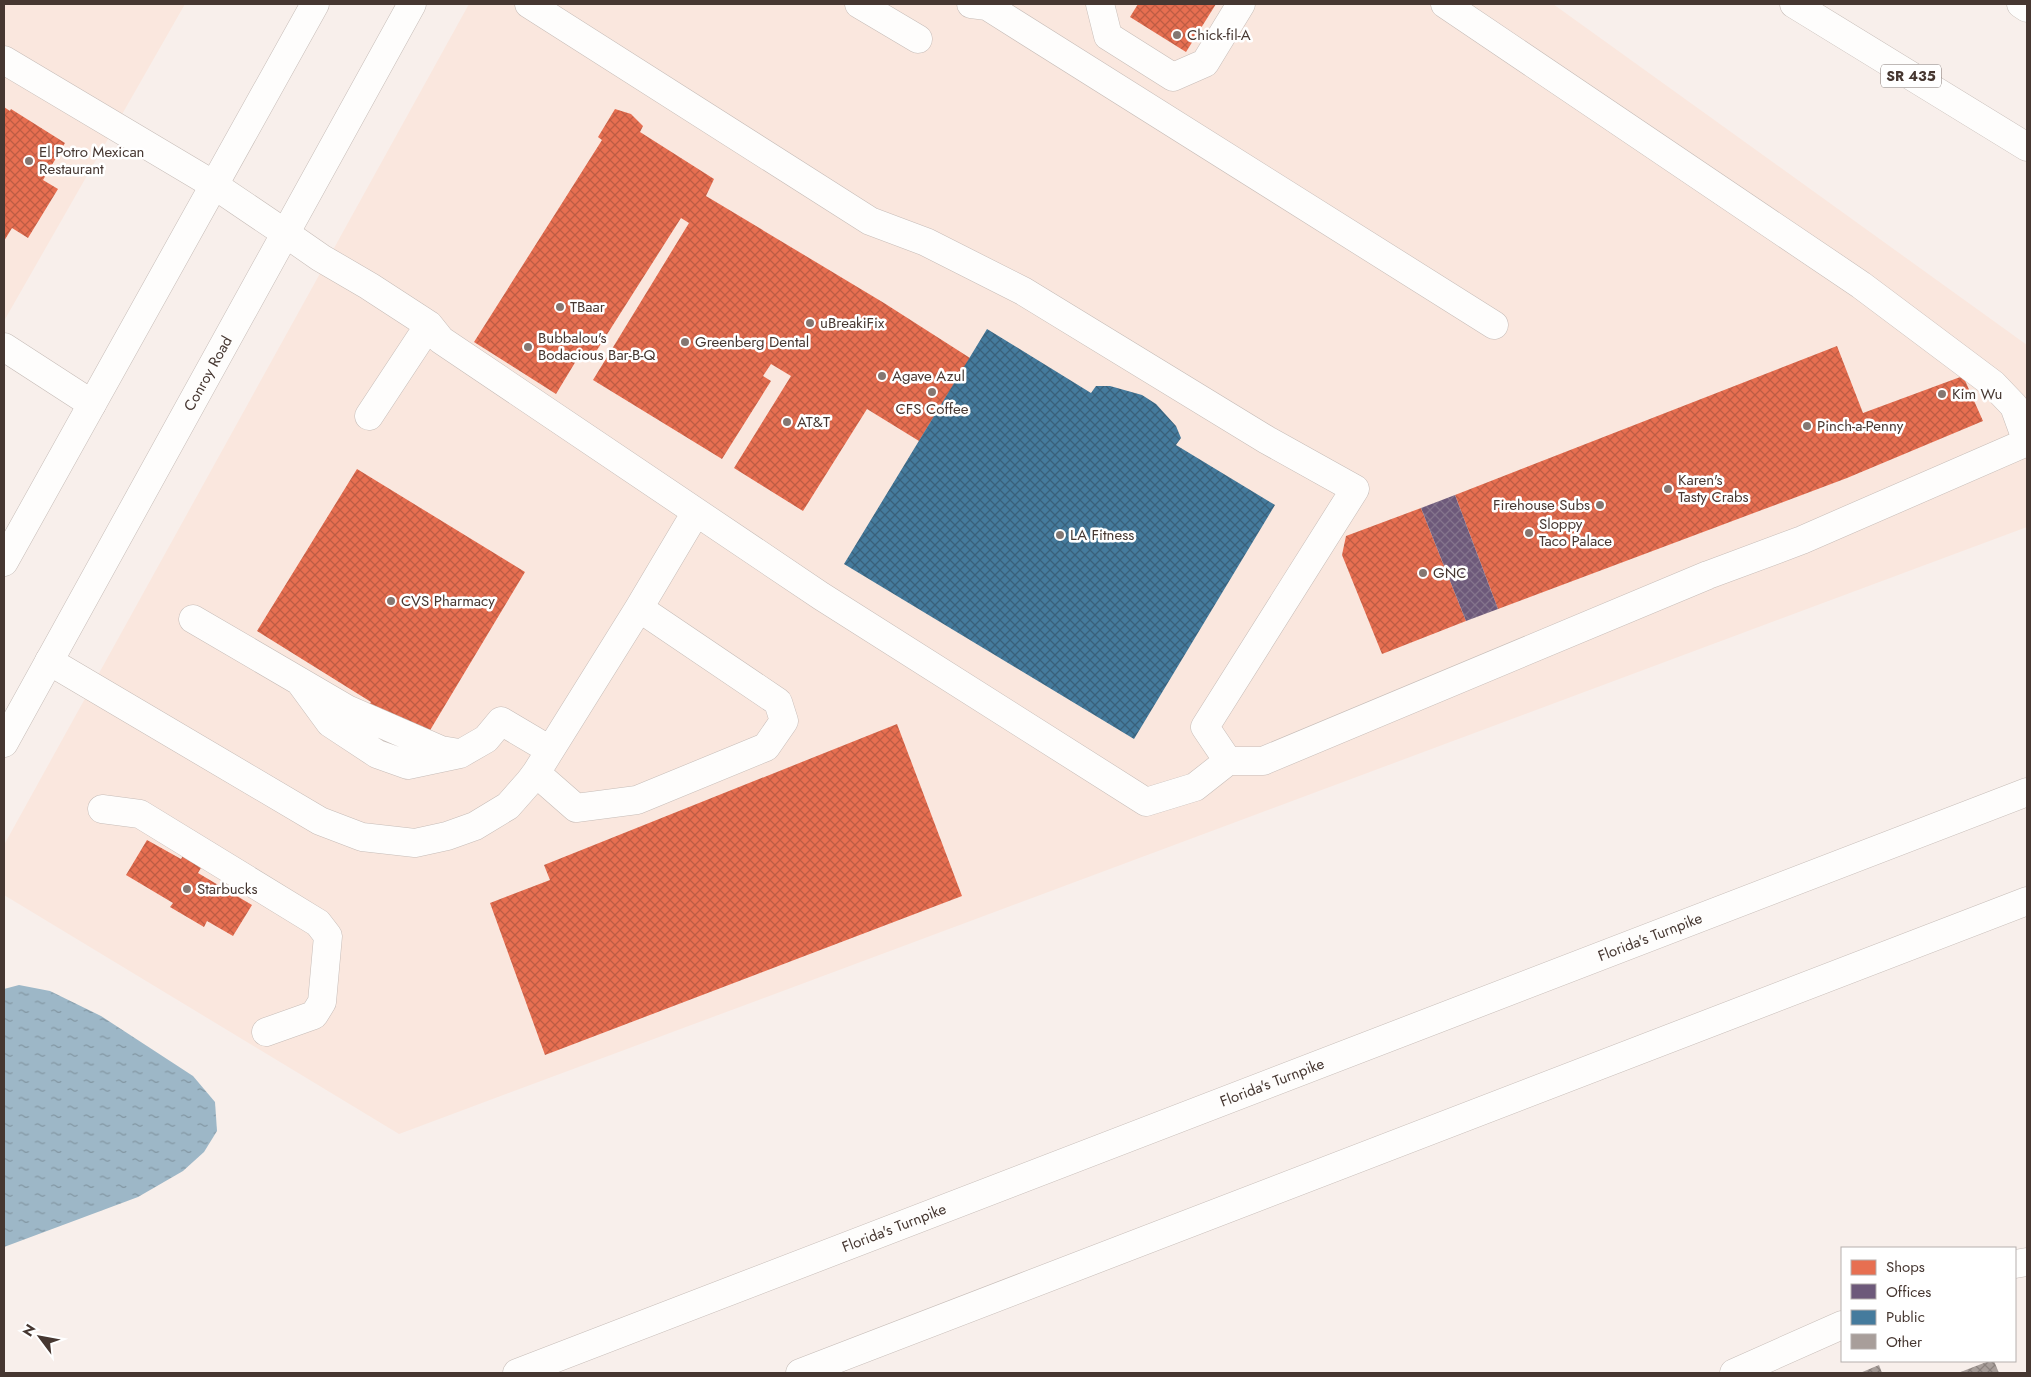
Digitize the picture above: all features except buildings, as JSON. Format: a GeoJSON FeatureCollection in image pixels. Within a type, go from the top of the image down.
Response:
{"type":"FeatureCollection","features":[{"type":"Feature","properties":{"kind":"main road"},"geometry":{"type":"LineString","coordinates":[[4,562],[315,4]]}},
{"type":"Feature","properties":{"kind":"main road","name":"Conroy Road"},"geometry":{"type":"LineString","coordinates":[[4,743],[412,4]]}},
{"type":"Feature","properties":{"kind":"main road"},"geometry":{"type":"LineString","coordinates":[[529,4],[560,13],[870,221],[926,242],[1023,291],[1267,440],[1355,489],[1205,727],[1228,760]]}},
{"type":"Feature","properties":{"kind":"main road"},"geometry":{"type":"LineString","coordinates":[[859,4],[918,39]]}},
{"type":"Feature","properties":{"kind":"main road"},"geometry":{"type":"LineString","coordinates":[[971,4],[987,6],[1494,325]]}},
{"type":"Feature","properties":{"kind":"main road"},"geometry":{"type":"LineString","coordinates":[[1104,8],[1108,36],[1173,77],[1205,63],[1241,4]]}},
{"type":"Feature","properties":{"kind":"main road"},"geometry":{"type":"LineString","coordinates":[[4,60],[214,185],[321,258],[369,286],[429,325],[440,340],[821,596],[1146,802],[1195,787],[1228,760],[1263,761],[1708,575],[1802,540],[2027,442],[2014,406],[1993,384],[1869,291],[1445,4]]}},
{"type":"Feature","properties":{"kind":"main road","name":"SR 435"},"geometry":{"type":"LineString","coordinates":[[1794,4],[2027,147]]}},
{"type":"Feature","properties":{"kind":"main road"},"geometry":{"type":"LineString","coordinates":[[2021,4],[2027,8]]}},
{"type":"Feature","properties":{"kind":"main road"},"geometry":{"type":"LineString","coordinates":[[369,416],[429,325]]}},
{"type":"Feature","properties":{"kind":"main road"},"geometry":{"type":"LineString","coordinates":[[4,347],[92,404]]}},
{"type":"Feature","properties":{"kind":"main road"},"geometry":{"type":"LineString","coordinates":[[49,661],[320,821],[362,837],[415,843],[447,836],[475,826],[508,806],[530,782],[639,608],[696,512]]}},
{"type":"Feature","properties":{"kind":"main road"},"geometry":{"type":"LineString","coordinates":[[536,773],[576,808],[638,800],[766,747],[784,721],[778,702],[639,608]]}},
{"type":"Feature","properties":{"kind":"main road"},"geometry":{"type":"LineString","coordinates":[[193,619],[346,709],[442,750],[460,754],[486,739],[501,721],[550,750]]}},
{"type":"Feature","properties":{"kind":"main road","name":"Florida's Turnpike"},"geometry":{"type":"LineString","coordinates":[[517,1373],[2027,792]]}},
{"type":"Feature","properties":{"kind":"main road"},"geometry":{"type":"LineString","coordinates":[[102,809],[140,814],[318,923],[328,936],[322,1002],[314,1015],[266,1032]]}},
{"type":"Feature","properties":{"kind":"main road"},"geometry":{"type":"LineString","coordinates":[[800,1373],[2027,901]]}},
{"type":"Feature","properties":{"kind":"main road"},"geometry":{"type":"LineString","coordinates":[[1734,1373],[1841,1325]]}},
{"type":"Feature","properties":{"kind":"shaded area"},"geometry":{"type":"Polygon","coordinates":[[[4,4],[185,4],[4,321],[4,4]]]}},
{"type":"Feature","properties":{"kind":"shaded area"},"geometry":{"type":"Polygon","coordinates":[[[469,4],[1553,4],[2027,345],[2027,527],[399,1134],[4,895],[4,845],[469,4]]]}},
{"type":"Feature","properties":{"kind":"water"},"geometry":{"type":"Polygon","coordinates":[[[19,985],[50,991],[101,1016],[193,1076],[215,1102],[217,1131],[204,1152],[183,1171],[138,1197],[4,1247],[4,989],[19,985]]]}},
{"type":"Feature","properties":{"kind":"place","name":"Chick-fil-A"},"geometry":{"type":"Point","coordinates":[1177,35]}},
{"type":"Feature","properties":{"kind":"place","name":"El Potro Mexican Restaurant"},"geometry":{"type":"Point","coordinates":[29,161]}},
{"type":"Feature","properties":{"kind":"place","name":"TBaar"},"geometry":{"type":"Point","coordinates":[560,307]}},
{"type":"Feature","properties":{"kind":"place","name":"uBreakiFix"},"geometry":{"type":"Point","coordinates":[810,323]}},
{"type":"Feature","properties":{"kind":"place","name":"Greenberg Dental"},"geometry":{"type":"Point","coordinates":[685,342]}},
{"type":"Feature","properties":{"kind":"place","name":"Bubbalou's Bodacious Bar-B-Q"},"geometry":{"type":"Point","coordinates":[528,347]}},
{"type":"Feature","properties":{"kind":"place","name":"Agave Azul"},"geometry":{"type":"Point","coordinates":[882,376]}},
{"type":"Feature","properties":{"kind":"place","name":"CFS Coffee"},"geometry":{"type":"Point","coordinates":[932,392]}},
{"type":"Feature","properties":{"kind":"place","name":"Kim Wu"},"geometry":{"type":"Point","coordinates":[1942,394]}},
{"type":"Feature","properties":{"kind":"place","name":"AT&T"},"geometry":{"type":"Point","coordinates":[787,422]}},
{"type":"Feature","properties":{"kind":"place","name":"Pinch-a-Penny"},"geometry":{"type":"Point","coordinates":[1807,426]}},
{"type":"Feature","properties":{"kind":"place","name":"Karen's Tasty Crabs"},"geometry":{"type":"Point","coordinates":[1668,489]}},
{"type":"Feature","properties":{"kind":"place","name":"Firehouse Subs"},"geometry":{"type":"Point","coordinates":[1600,505]}},
{"type":"Feature","properties":{"kind":"place","name":"Sloppy Taco Palace"},"geometry":{"type":"Point","coordinates":[1529,533]}},
{"type":"Feature","properties":{"kind":"place","name":"LA Fitness"},"geometry":{"type":"Point","coordinates":[1060,535]}},
{"type":"Feature","properties":{"kind":"place","name":"GNC"},"geometry":{"type":"Point","coordinates":[1423,573]}},
{"type":"Feature","properties":{"kind":"place","name":"CVS Pharmacy"},"geometry":{"type":"Point","coordinates":[391,601]}},
{"type":"Feature","properties":{"kind":"place","name":"Starbucks"},"geometry":{"type":"Point","coordinates":[187,889]}}]}
